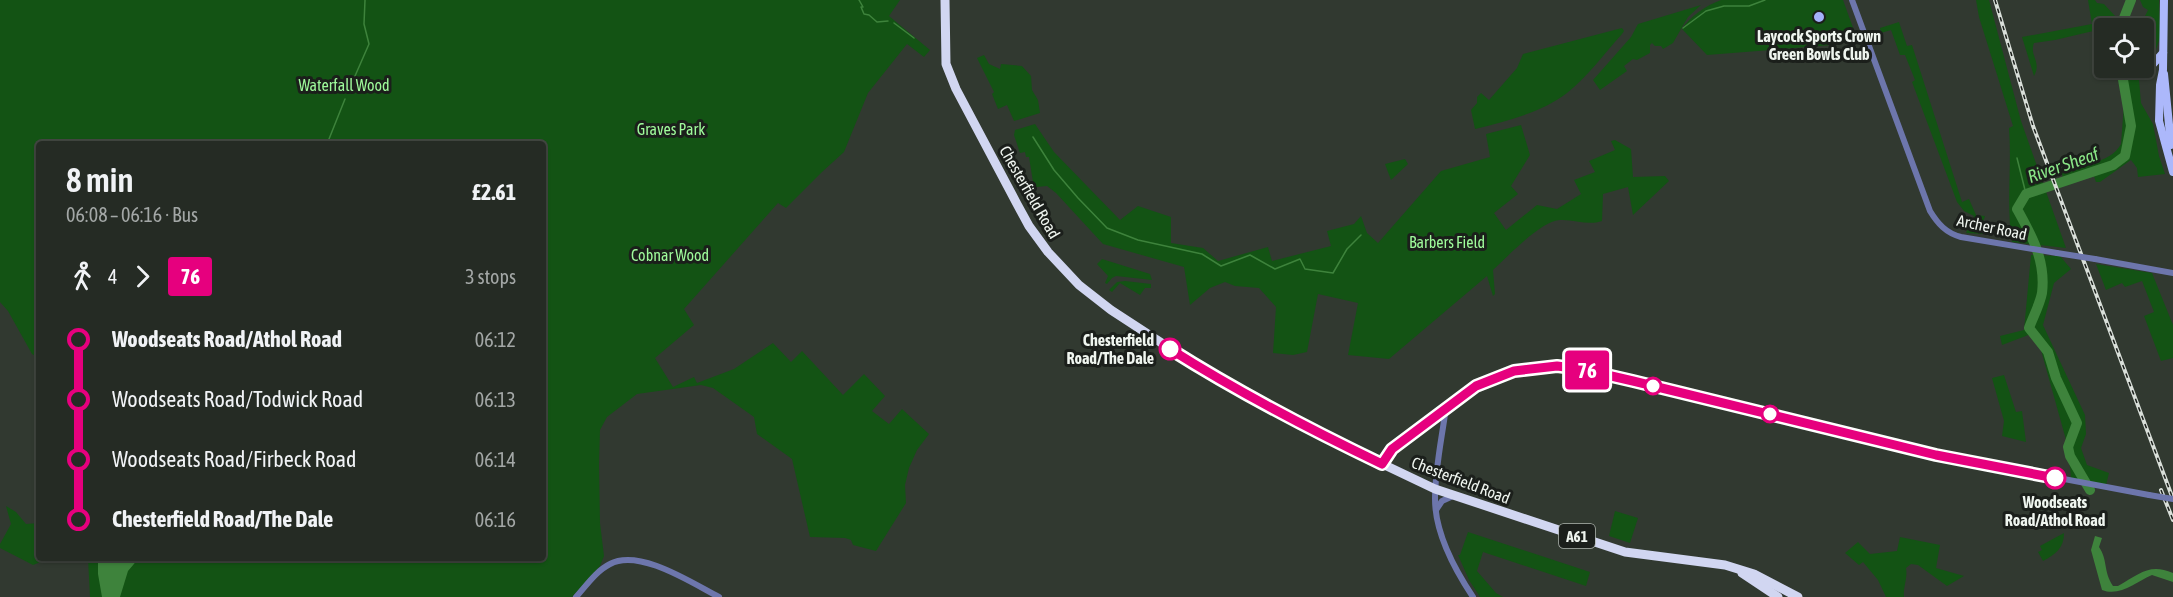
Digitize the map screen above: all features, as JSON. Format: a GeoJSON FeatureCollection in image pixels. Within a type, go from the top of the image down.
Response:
{"type":"FeatureCollection","features":[{"type":"Feature","properties":{"kind":"highway","name":"Chesterfield Road"},"geometry":{"type":"LineString","coordinates":[[945,0],[945,56],[956,89],[1029,226],[1063,268],[1090,295],[1111,310],[1213,376],[1309,429],[1435,489],[1625,552],[1706,561],[1734,568],[1754,574],[1798,597]]}},
{"type":"Feature","properties":{"kind":"highway","name":"Chesterfield Road"},"geometry":{"type":"LineString","coordinates":[[1734,568],[1778,597]]}},
{"type":"Feature","properties":{"kind":"main road"},"geometry":{"type":"LineString","coordinates":[[2164,0],[2160,130],[2171,146]]}},
{"type":"Feature","properties":{"kind":"main road"},"geometry":{"type":"LineString","coordinates":[[2154,63],[2164,50]]}},
{"type":"Feature","properties":{"kind":"main road"},"geometry":{"type":"LineString","coordinates":[[2163,70],[2171,122]]}},
{"type":"Feature","properties":{"kind":"main road"},"geometry":{"type":"LineString","coordinates":[[2167,92],[2171,98],[2173,172]]}},
{"type":"Feature","properties":{"kind":"main road"},"geometry":{"type":"LineString","coordinates":[[2160,109],[2167,103]]}},
{"type":"Feature","properties":{"kind":"main road"},"geometry":{"type":"LineString","coordinates":[[2160,109],[2171,122]]}},
{"type":"Feature","properties":{"kind":"street","name":"Archer Road"},"geometry":{"type":"LineString","coordinates":[[1852,0],[1930,211],[1948,232],[1956,236],[2173,273]]}},
{"type":"Feature","properties":{"kind":"street"},"geometry":{"type":"LineString","coordinates":[[1382,464],[1392,449],[1476,386],[1506,373],[1544,367],[1581,369],[1936,455],[2173,500]]}},
{"type":"Feature","properties":{"kind":"street"},"geometry":{"type":"LineString","coordinates":[[1446,407],[1437,468],[1436,511],[1448,550],[1473,597]]}},
{"type":"Feature","properties":{"kind":"street"},"geometry":{"type":"LineString","coordinates":[[1437,468],[1442,474],[1448,474]]}},
{"type":"Feature","properties":{"kind":"street"},"geometry":{"type":"LineString","coordinates":[[1436,511],[1442,501],[1453,496]]}},
{"type":"Feature","properties":{"kind":"street"},"geometry":{"type":"LineString","coordinates":[[576,597],[610,564],[627,558],[638,560],[719,597]]}},
{"type":"Feature","properties":{"kind":"green space","name":"Graves Park"},"geometry":{"type":"Polygon","coordinates":[[[0,0],[900,0],[889,16],[930,50],[924,57],[907,44],[868,93],[844,152],[786,208],[778,203],[684,309],[694,325],[655,358],[673,387],[694,377],[697,383],[734,369],[773,343],[791,362],[802,351],[843,395],[864,374],[885,396],[872,411],[889,424],[902,409],[929,434],[917,450],[909,468],[905,485],[906,503],[876,551],[853,545],[851,540],[845,538],[810,537],[792,459],[757,434],[754,417],[713,388],[701,385],[637,394],[607,417],[600,430],[599,464],[600,523],[604,556],[600,566],[572,597],[90,597],[88,561],[546,561],[546,141],[36,141],[36,356],[32,354],[8,311],[0,302],[0,0]]]}},
{"type":"Feature","properties":{"kind":"green space"},"geometry":{"type":"Polygon","coordinates":[[[1721,0],[1843,0],[1856,36],[1832,45],[1707,55],[1682,29],[1699,12],[1721,0]]]}},
{"type":"Feature","properties":{"kind":"green space"},"geometry":{"type":"Polygon","coordinates":[[[1976,0],[1989,0],[2021,121],[2066,248],[2012,242],[2009,214],[2009,128],[2013,126],[1979,17],[1976,0]]]}},
{"type":"Feature","properties":{"kind":"green space"},"geometry":{"type":"Polygon","coordinates":[[[2088,0],[2104,4],[2117,18],[2094,18],[2094,31],[2034,43],[2033,52],[2037,66],[2034,76],[2022,37],[2092,24],[2088,0]]]}},
{"type":"Feature","properties":{"kind":"green space"},"geometry":{"type":"Polygon","coordinates":[[[2140,0],[2159,0],[2160,37],[2155,53],[2154,18],[2144,18],[2148,10],[2143,7],[2140,0]]]}},
{"type":"Feature","properties":{"kind":"green space"},"geometry":{"type":"Polygon","coordinates":[[[1701,5],[1688,17],[1673,43],[1663,49],[1652,43],[1650,53],[1637,60],[1633,59],[1624,66],[1627,71],[1600,90],[1593,80],[1631,37],[1638,24],[1701,5]]]}},
{"type":"Feature","properties":{"kind":"green space"},"geometry":{"type":"Polygon","coordinates":[[[1899,22],[1907,46],[1912,45],[1962,202],[1969,199],[1976,215],[1985,216],[1983,222],[1992,227],[1990,232],[1966,233],[1974,216],[1964,211],[1957,202],[1912,82],[1915,80],[1905,55],[1900,55],[1891,30],[1881,33],[1880,28],[1899,22]]]}},
{"type":"Feature","properties":{"kind":"green space"},"geometry":{"type":"Polygon","coordinates":[[[1622,28],[1624,31],[1622,34],[1589,72],[1557,100],[1535,111],[1475,129],[1471,110],[1477,103],[1477,97],[1481,93],[1489,100],[1517,68],[1523,54],[1622,28]]]}},
{"type":"Feature","properties":{"kind":"green space"},"geometry":{"type":"Polygon","coordinates":[[[984,55],[989,64],[1000,69],[1001,64],[1022,66],[1031,76],[1032,90],[1038,100],[1040,113],[1014,121],[1007,105],[998,109],[992,94],[994,92],[977,58],[984,55]]]}},
{"type":"Feature","properties":{"kind":"green space"},"geometry":{"type":"Polygon","coordinates":[[[2118,78],[2139,78],[2141,103],[2153,124],[2165,174],[2138,177],[2137,168],[2131,160],[2100,182],[2096,182],[2091,168],[2074,177],[2071,184],[2066,186],[2060,169],[2102,160],[2116,151],[2121,144],[2124,104],[2118,78]]]}},
{"type":"Feature","properties":{"kind":"green space","name":"Barbers Field"},"geometry":{"type":"Polygon","coordinates":[[[1035,124],[1054,152],[1120,220],[1138,206],[1171,217],[1171,243],[1203,248],[1218,261],[1268,247],[1272,261],[1331,246],[1327,231],[1354,224],[1361,216],[1367,233],[1378,243],[1441,171],[1490,157],[1486,134],[1521,125],[1530,155],[1511,186],[1518,194],[1494,213],[1506,230],[1537,205],[1557,209],[1581,194],[1574,180],[1595,172],[1589,161],[1615,150],[1611,141],[1615,140],[1631,149],[1633,177],[1665,176],[1669,181],[1633,215],[1628,187],[1603,194],[1602,221],[1592,223],[1560,220],[1544,226],[1525,240],[1493,270],[1495,294],[1493,296],[1487,276],[1389,359],[1348,355],[1358,303],[1318,294],[1307,352],[1293,355],[1273,353],[1276,307],[1259,288],[1235,286],[1225,282],[1210,288],[1190,305],[1184,267],[1103,244],[1047,186],[1027,188],[1026,184],[1033,182],[1029,157],[1026,157],[1025,152],[1020,153],[1014,135],[1015,130],[1035,124]]]}},
{"type":"Feature","properties":{"kind":"green space"},"geometry":{"type":"Polygon","coordinates":[[[1405,159],[1408,164],[1391,180],[1385,164],[1405,159]]]}},
{"type":"Feature","properties":{"kind":"green space"},"geometry":{"type":"Polygon","coordinates":[[[2031,255],[2060,256],[2071,269],[2054,283],[2043,325],[2085,415],[2086,434],[2081,448],[2087,465],[2109,473],[2106,485],[2071,478],[2068,447],[2039,343],[2031,334],[2002,345],[2000,336],[2024,330],[2031,255]]]}},
{"type":"Feature","properties":{"kind":"green space"},"geometry":{"type":"Polygon","coordinates":[[[1102,259],[1150,274],[1152,280],[1116,276],[1107,284],[1105,283],[1108,276],[1097,264],[1102,259]]]}},
{"type":"Feature","properties":{"kind":"green space"},"geometry":{"type":"Polygon","coordinates":[[[2096,264],[2152,273],[2173,325],[2173,358],[2161,361],[2144,316],[2154,312],[2142,281],[2125,287],[2122,283],[2106,290],[2096,264]]]}},
{"type":"Feature","properties":{"kind":"green space"},"geometry":{"type":"Polygon","coordinates":[[[1117,282],[1151,284],[1151,288],[1145,288],[1140,295],[1120,283],[1112,292],[1109,290],[1117,282]]]}},
{"type":"Feature","properties":{"kind":"green space"},"geometry":{"type":"Polygon","coordinates":[[[2004,375],[2016,412],[2022,411],[2026,442],[2002,436],[2004,421],[1992,378],[2004,375]]]}},
{"type":"Feature","properties":{"kind":"green space"},"geometry":{"type":"Polygon","coordinates":[[[6,506],[16,512],[26,524],[36,523],[36,561],[43,561],[33,565],[0,548],[11,524],[6,506]]]}},
{"type":"Feature","properties":{"kind":"green space"},"geometry":{"type":"Polygon","coordinates":[[[1615,511],[1638,518],[1630,543],[1609,536],[1615,511]]]}},
{"type":"Feature","properties":{"kind":"green space"},"geometry":{"type":"Polygon","coordinates":[[[1468,532],[1590,572],[1586,586],[1483,552],[1477,571],[1496,593],[1503,597],[1480,597],[1469,580],[1458,555],[1460,555],[1468,532]]]}},
{"type":"Feature","properties":{"kind":"green space"},"geometry":{"type":"Polygon","coordinates":[[[2064,533],[2063,543],[2058,550],[2043,561],[2038,552],[2042,550],[2040,546],[2064,533]]]}},
{"type":"Feature","properties":{"kind":"green space"},"geometry":{"type":"Polygon","coordinates":[[[1900,537],[1940,545],[1936,568],[1964,576],[1947,586],[1918,565],[1911,564],[1906,568],[1904,597],[1886,597],[1878,580],[1863,562],[1859,565],[1845,553],[1858,542],[1870,554],[1897,551],[1900,537]]]}},
{"type":"Feature","properties":{"kind":"shaded area"},"geometry":{"type":"Polygon","coordinates":[[[2095,536],[2102,538],[2099,547],[2113,586],[2118,586],[2145,571],[2157,569],[2173,573],[2173,582],[2152,575],[2122,590],[2109,592],[2102,590],[2091,550],[2095,536]]]}},
{"type":"Feature","properties":{"kind":"shaded area"},"geometry":{"type":"Polygon","coordinates":[[[98,561],[136,561],[128,571],[120,597],[102,597],[98,561]]]}},
{"type":"Feature","properties":{"kind":"waterway"},"geometry":{"type":"LineString","coordinates":[[348,92],[369,44],[364,24],[365,0]]}},
{"type":"Feature","properties":{"kind":"waterway"},"geometry":{"type":"LineString","coordinates":[[859,0],[864,14],[877,22],[888,21]]}},
{"type":"Feature","properties":{"kind":"waterway"},"geometry":{"type":"LineString","coordinates":[[1683,28],[1706,11],[1724,6],[1749,6],[1765,0]]}},
{"type":"Feature","properties":{"kind":"waterway","name":"River Sheaf"},"geometry":{"type":"LineString","coordinates":[[2124,18],[2131,0]]}},
{"type":"Feature","properties":{"kind":"waterway"},"geometry":{"type":"LineString","coordinates":[[894,23],[914,38]]}},
{"type":"Feature","properties":{"kind":"waterway","name":"River Sheaf"},"geometry":{"type":"LineString","coordinates":[[2090,490],[2070,456],[2068,447],[2077,423],[2056,378],[2048,352],[2029,328],[2042,293],[2042,270],[2033,239],[2017,209],[2026,194],[2113,165],[2125,156],[2131,126],[2123,78]]}},
{"type":"Feature","properties":{"kind":"waterway"},"geometry":{"type":"LineString","coordinates":[[328,141],[345,99]]}},
{"type":"Feature","properties":{"kind":"waterway"},"geometry":{"type":"LineString","coordinates":[[1033,137],[1054,170],[1107,228],[1138,240],[1202,254],[1221,266],[1250,255],[1275,269],[1300,259],[1305,269],[1333,273],[1347,249],[1361,235]]}},
{"type":"Feature","properties":{"kind":"waterway"},"geometry":{"type":"LineString","coordinates":[[2017,158],[2026,194]]}},
{"type":"Feature","properties":{"kind":"railway"},"geometry":{"type":"LineString","coordinates":[[1995,0],[2033,126],[2173,499]]}},
{"type":"Feature","properties":{"kind":"railway"},"geometry":{"type":"LineString","coordinates":[[2161,490],[2173,520]]}},
{"type":"Feature","properties":{"kind":"bus line","name":"76"},"geometry":{"type":"LineString","coordinates":[[1170,349],[1216,379],[1309,429],[1382,464],[1392,449],[1476,386],[1514,371],[1557,366],[1633,381],[1936,455],[2055,478]]}},
{"type":"Feature","properties":{"kind":"place","name":"Laycock Sports Crown Green Bowls Club"},"geometry":{"type":"Point","coordinates":[1819,17]}},
{"type":"Feature","properties":{"kind":"place","name":"Chesterfield Road/The Dale"},"geometry":{"type":"Point","coordinates":[1170,349]}},
{"type":"Feature","properties":{"kind":"place","name":"Woodseats Road/Athol Road"},"geometry":{"type":"Point","coordinates":[2055,478]}},
{"type":"Feature","properties":{"kind":"park label","name":"Waterfall Wood"},"geometry":{"type":"Point","coordinates":[344,85]}},
{"type":"Feature","properties":{"kind":"park label","name":"Cobnar Wood"},"geometry":{"type":"Point","coordinates":[670,255]}}]}
